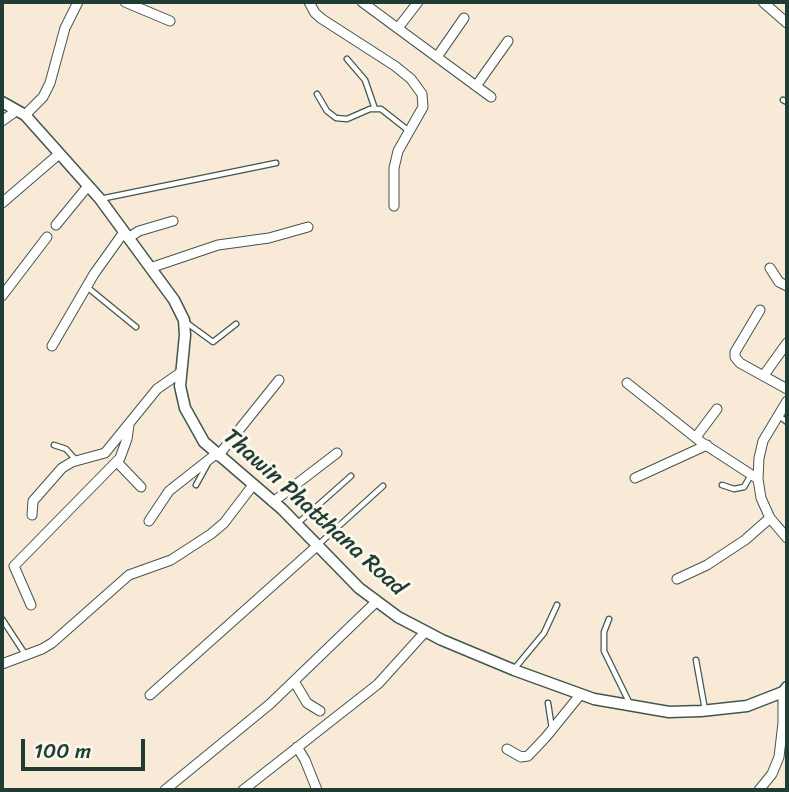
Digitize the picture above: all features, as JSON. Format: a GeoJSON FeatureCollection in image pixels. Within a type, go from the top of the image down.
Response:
{"type":"FeatureCollection","features":[{"type":"Feature","properties":{"kind":"street"},"geometry":{"type":"LineString","coordinates":[[2,121],[20,113],[43,97],[50,83],[65,28],[78,2]]}},
{"type":"Feature","properties":{"kind":"street"},"geometry":{"type":"LineString","coordinates":[[125,2],[170,22]]}},
{"type":"Feature","properties":{"kind":"street"},"geometry":{"type":"LineString","coordinates":[[309,2],[322,19],[395,66],[418,88],[423,107],[398,151],[394,168],[394,206]]}},
{"type":"Feature","properties":{"kind":"street"},"geometry":{"type":"LineString","coordinates":[[362,2],[491,97]]}},
{"type":"Feature","properties":{"kind":"street"},"geometry":{"type":"LineString","coordinates":[[380,15],[382,2]]}},
{"type":"Feature","properties":{"kind":"street"},"geometry":{"type":"LineString","coordinates":[[398,28],[418,2]]}},
{"type":"Feature","properties":{"kind":"street"},"geometry":{"type":"LineString","coordinates":[[763,2],[787,23]]}},
{"type":"Feature","properties":{"kind":"street"},"geometry":{"type":"LineString","coordinates":[[436,57],[464,18]]}},
{"type":"Feature","properties":{"kind":"street"},"geometry":{"type":"LineString","coordinates":[[476,86],[508,41]]}},
{"type":"Feature","properties":{"kind":"street"},"geometry":{"type":"LineString","coordinates":[[2,102],[20,113],[100,199],[174,300],[184,320]]}},
{"type":"Feature","properties":{"kind":"street"},"geometry":{"type":"LineString","coordinates":[[2,203],[59,154]]}},
{"type":"Feature","properties":{"kind":"street"},"geometry":{"type":"LineString","coordinates":[[55,225],[88,186]]}},
{"type":"Feature","properties":{"kind":"street"},"geometry":{"type":"LineString","coordinates":[[52,346],[87,287],[126,235],[173,221]]}},
{"type":"Feature","properties":{"kind":"street"},"geometry":{"type":"LineString","coordinates":[[150,268],[218,245],[269,238],[308,227]]}},
{"type":"Feature","properties":{"kind":"street"},"geometry":{"type":"LineString","coordinates":[[2,296],[47,237]]}},
{"type":"Feature","properties":{"kind":"street"},"geometry":{"type":"LineString","coordinates":[[770,268],[779,282],[787,286]]}},
{"type":"Feature","properties":{"kind":"street"},"geometry":{"type":"LineString","coordinates":[[760,310],[735,357],[740,363],[787,388]]}},
{"type":"Feature","properties":{"kind":"street","name":"Thawin Phatthana Road"},"geometry":{"type":"LineString","coordinates":[[184,320],[180,386],[185,408],[214,457],[273,502],[359,588],[398,617],[425,632],[514,670],[580,695],[631,706],[669,712],[747,706],[785,690]]}},
{"type":"Feature","properties":{"kind":"street"},"geometry":{"type":"LineString","coordinates":[[764,375],[787,343]]}},
{"type":"Feature","properties":{"kind":"street"},"geometry":{"type":"LineString","coordinates":[[32,515],[33,501],[62,468],[105,453],[157,389],[180,373]]}},
{"type":"Feature","properties":{"kind":"street"},"geometry":{"type":"LineString","coordinates":[[149,521],[169,491],[214,457],[279,380]]}},
{"type":"Feature","properties":{"kind":"street"},"geometry":{"type":"LineString","coordinates":[[627,383],[696,437],[755,477]]}},
{"type":"Feature","properties":{"kind":"street"},"geometry":{"type":"LineString","coordinates":[[787,401],[763,441],[755,477],[771,518],[787,538]]}},
{"type":"Feature","properties":{"kind":"street"},"geometry":{"type":"LineString","coordinates":[[696,437],[717,409]]}},
{"type":"Feature","properties":{"kind":"street"},"geometry":{"type":"LineString","coordinates":[[31,605],[14,566],[117,462],[124,450],[129,425]]}},
{"type":"Feature","properties":{"kind":"street"},"geometry":{"type":"LineString","coordinates":[[635,478],[707,445]]}},
{"type":"Feature","properties":{"kind":"street"},"geometry":{"type":"LineString","coordinates":[[273,502],[337,453]]}},
{"type":"Feature","properties":{"kind":"street"},"geometry":{"type":"LineString","coordinates":[[117,462],[141,487]]}},
{"type":"Feature","properties":{"kind":"street"},"geometry":{"type":"LineString","coordinates":[[2,664],[52,643],[129,575],[170,560],[211,534],[224,523],[253,485]]}},
{"type":"Feature","properties":{"kind":"street"},"geometry":{"type":"LineString","coordinates":[[677,579],[707,565],[745,540],[771,518]]}},
{"type":"Feature","properties":{"kind":"street"},"geometry":{"type":"LineString","coordinates":[[150,695],[317,546]]}},
{"type":"Feature","properties":{"kind":"street"},"geometry":{"type":"LineString","coordinates":[[165,790],[270,704],[377,601]]}},
{"type":"Feature","properties":{"kind":"street"},"geometry":{"type":"LineString","coordinates":[[243,790],[377,684],[425,632]]}},
{"type":"Feature","properties":{"kind":"street"},"geometry":{"type":"LineString","coordinates":[[294,681],[307,703],[320,711]]}},
{"type":"Feature","properties":{"kind":"street"},"geometry":{"type":"LineString","coordinates":[[759,790],[772,775],[779,758],[785,690]]}},
{"type":"Feature","properties":{"kind":"street"},"geometry":{"type":"LineString","coordinates":[[507,749],[524,758],[534,751],[580,695]]}},
{"type":"Feature","properties":{"kind":"street"},"geometry":{"type":"LineString","coordinates":[[297,747],[317,790]]}},
{"type":"Feature","properties":{"kind":"lane"},"geometry":{"type":"LineString","coordinates":[[346,59],[365,80],[375,109]]}},
{"type":"Feature","properties":{"kind":"lane"},"geometry":{"type":"LineString","coordinates":[[317,94],[327,111],[336,118],[347,119],[370,109],[381,109],[409,131]]}},
{"type":"Feature","properties":{"kind":"lane"},"geometry":{"type":"LineString","coordinates":[[100,199],[276,163]]}},
{"type":"Feature","properties":{"kind":"lane"},"geometry":{"type":"LineString","coordinates":[[87,287],[136,327]]}},
{"type":"Feature","properties":{"kind":"lane"},"geometry":{"type":"LineString","coordinates":[[184,320],[213,342],[236,324]]}},
{"type":"Feature","properties":{"kind":"lane"},"geometry":{"type":"LineString","coordinates":[[778,415],[787,422]]}},
{"type":"Feature","properties":{"kind":"lane"},"geometry":{"type":"LineString","coordinates":[[54,445],[66,449],[76,461]]}},
{"type":"Feature","properties":{"kind":"lane"},"geometry":{"type":"LineString","coordinates":[[196,485],[214,457]]}},
{"type":"Feature","properties":{"kind":"lane"},"geometry":{"type":"LineString","coordinates":[[297,524],[351,476]]}},
{"type":"Feature","properties":{"kind":"lane"},"geometry":{"type":"LineString","coordinates":[[722,485],[734,489],[744,488],[755,477]]}},
{"type":"Feature","properties":{"kind":"lane"},"geometry":{"type":"LineString","coordinates":[[317,546],[383,486]]}},
{"type":"Feature","properties":{"kind":"lane"},"geometry":{"type":"LineString","coordinates":[[514,670],[544,633],[557,605]]}},
{"type":"Feature","properties":{"kind":"lane"},"geometry":{"type":"LineString","coordinates":[[2,619],[25,654]]}},
{"type":"Feature","properties":{"kind":"lane"},"geometry":{"type":"LineString","coordinates":[[609,619],[604,632],[604,651],[631,706]]}},
{"type":"Feature","properties":{"kind":"lane"},"geometry":{"type":"LineString","coordinates":[[696,660],[705,710]]}},
{"type":"Feature","properties":{"kind":"lane"},"geometry":{"type":"LineString","coordinates":[[548,703],[552,729]]}}]}
